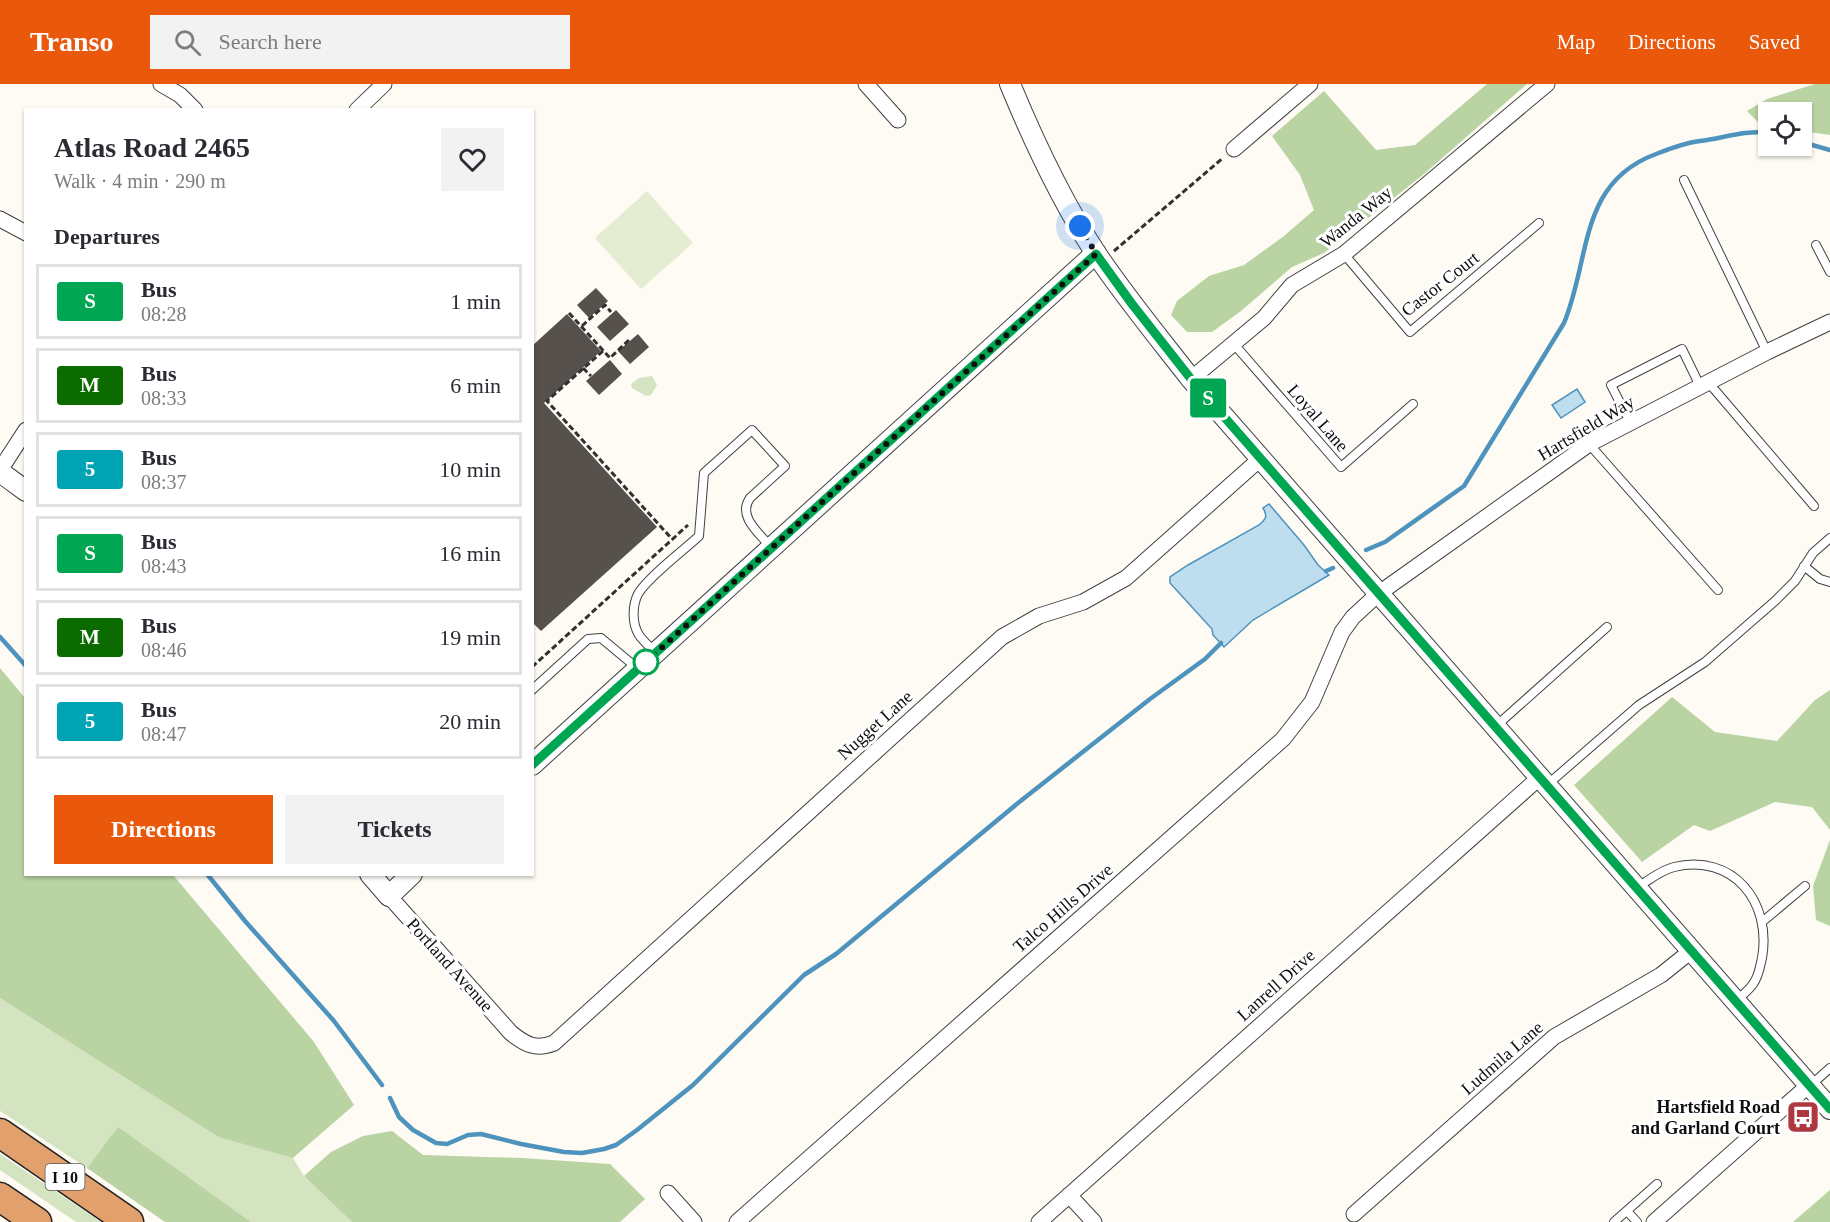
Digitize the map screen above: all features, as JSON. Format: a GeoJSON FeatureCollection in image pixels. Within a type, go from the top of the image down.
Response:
{"type":"FeatureCollection","features":[{"type":"Feature","properties":{"kind":"highway","name":"I 10"},"geometry":{"type":"LineString","coordinates":[[0,1133],[129,1222]]}},
{"type":"Feature","properties":{"kind":"highway"},"geometry":{"type":"LineString","coordinates":[[0,1197],[37,1222]]}},
{"type":"Feature","properties":{"kind":"street"},"geometry":{"type":"LineString","coordinates":[[161,84],[180,95],[193,108]]}},
{"type":"Feature","properties":{"kind":"street"},"geometry":{"type":"LineString","coordinates":[[359,108],[384,84]]}},
{"type":"Feature","properties":{"kind":"street"},"geometry":{"type":"LineString","coordinates":[[866,84],[898,120]]}},
{"type":"Feature","properties":{"kind":"street"},"geometry":{"type":"LineString","coordinates":[[1010,84],[1051,172],[1099,257],[1132,304],[1191,379],[1830,1109]]}},
{"type":"Feature","properties":{"kind":"street"},"geometry":{"type":"LineString","coordinates":[[1234,149],[1310,84]]}},
{"type":"Feature","properties":{"kind":"street","name":"Wanda Way"},"geometry":{"type":"LineString","coordinates":[[1191,379],[1264,318],[1292,285],[1344,254],[1547,84]]}},
{"type":"Feature","properties":{"kind":"street"},"geometry":{"type":"LineString","coordinates":[[0,219],[24,232]]}},
{"type":"Feature","properties":{"kind":"street"},"geometry":{"type":"LineString","coordinates":[[537,758],[1099,257]]}},
{"type":"Feature","properties":{"kind":"street","name":"Hartsfield Way"},"geometry":{"type":"LineString","coordinates":[[1378,594],[1589,444],[1767,352],[1829,324]]}},
{"type":"Feature","properties":{"kind":"street"},"geometry":{"type":"LineString","coordinates":[[24,433],[0,471],[24,489]]}},
{"type":"Feature","properties":{"kind":"street","name":"Nugget Lane"},"geometry":{"type":"LineString","coordinates":[[536,1047],[554,1042],[567,1032],[1002,637],[1039,616],[1083,602],[1126,578],[1260,459]]}},
{"type":"Feature","properties":{"kind":"street","name":"Talco Hills Drive"},"geometry":{"type":"LineString","coordinates":[[737,1222],[1283,740],[1312,702],[1342,632],[1353,617],[1378,594]]}},
{"type":"Feature","properties":{"kind":"street","name":"Lanrell Drive"},"geometry":{"type":"LineString","coordinates":[[1039,1222],[1542,782]]}},
{"type":"Feature","properties":{"kind":"street","name":"Portland Avenue"},"geometry":{"type":"LineString","coordinates":[[372,876],[511,1033],[525,1044],[536,1047]]}},
{"type":"Feature","properties":{"kind":"street"},"geometry":{"type":"LineString","coordinates":[[389,896],[410,876]]}},
{"type":"Feature","properties":{"kind":"street","name":"Ludmila Lane"},"geometry":{"type":"LineString","coordinates":[[1354,1214],[1554,1037],[1661,975],[1691,951]]}},
{"type":"Feature","properties":{"kind":"street"},"geometry":{"type":"LineString","coordinates":[[1654,1222],[1809,1086]]}},
{"type":"Feature","properties":{"kind":"street"},"geometry":{"type":"LineString","coordinates":[[668,1193],[694,1222]]}},
{"type":"Feature","properties":{"kind":"street"},"geometry":{"type":"LineString","coordinates":[[1069,1195],[1094,1222]]}},
{"type":"Feature","properties":{"kind":"lane"},"geometry":{"type":"LineString","coordinates":[[1684,180],[1767,352]]}},
{"type":"Feature","properties":{"kind":"lane","name":"Castor Court"},"geometry":{"type":"LineString","coordinates":[[1344,254],[1410,332],[1539,223]]}},
{"type":"Feature","properties":{"kind":"lane"},"geometry":{"type":"LineString","coordinates":[[1816,245],[1830,272]]}},
{"type":"Feature","properties":{"kind":"lane","name":"Loyal Lane"},"geometry":{"type":"LineString","coordinates":[[1233,343],[1341,467],[1413,404]]}},
{"type":"Feature","properties":{"kind":"lane"},"geometry":{"type":"LineString","coordinates":[[1630,422],[1611,385],[1682,349],[1704,384],[1814,506]]}},
{"type":"Feature","properties":{"kind":"lane"},"geometry":{"type":"LineString","coordinates":[[656,653],[638,634],[634,621],[637,596],[699,536],[704,473],[752,430],[785,466],[746,504],[746,515],[750,523],[772,548]]}},
{"type":"Feature","properties":{"kind":"lane"},"geometry":{"type":"LineString","coordinates":[[1589,444],[1718,590]]}},
{"type":"Feature","properties":{"kind":"lane"},"geometry":{"type":"LineString","coordinates":[[1542,782],[1640,705],[1705,662],[1775,601],[1795,581],[1813,553],[1830,538]]}},
{"type":"Feature","properties":{"kind":"lane"},"geometry":{"type":"LineString","coordinates":[[1804,566],[1820,579],[1830,582]]}},
{"type":"Feature","properties":{"kind":"lane"},"geometry":{"type":"LineString","coordinates":[[1495,727],[1606,627]]}},
{"type":"Feature","properties":{"kind":"lane"},"geometry":{"type":"LineString","coordinates":[[534,688],[588,639],[601,638],[638,669]]}},
{"type":"Feature","properties":{"kind":"lane"},"geometry":{"type":"LineString","coordinates":[[1636,888],[1673,867],[1695,864],[1710,866],[1735,878],[1748,890],[1756,902],[1762,922],[1763,951],[1759,972],[1753,984],[1736,1002]]}},
{"type":"Feature","properties":{"kind":"lane"},"geometry":{"type":"LineString","coordinates":[[1762,922],[1804,886]]}},
{"type":"Feature","properties":{"kind":"lane"},"geometry":{"type":"LineString","coordinates":[[1809,1086],[1830,1068]]}},
{"type":"Feature","properties":{"kind":"lane"},"geometry":{"type":"LineString","coordinates":[[1614,1222],[1657,1184]]}},
{"type":"Feature","properties":{"kind":"lane"},"geometry":{"type":"LineString","coordinates":[[1627,1211],[1637,1222]]}},
{"type":"Feature","properties":{"kind":"path"},"geometry":{"type":"LineString","coordinates":[[1099,257],[1234,149]]}},
{"type":"Feature","properties":{"kind":"path"},"geometry":{"type":"LineString","coordinates":[[581,326],[604,305],[611,312]]}},
{"type":"Feature","properties":{"kind":"path"},"geometry":{"type":"LineString","coordinates":[[569,313],[609,358],[631,338]]}},
{"type":"Feature","properties":{"kind":"path"},"geometry":{"type":"LineString","coordinates":[[603,351],[547,401],[672,539]]}},
{"type":"Feature","properties":{"kind":"path"},"geometry":{"type":"LineString","coordinates":[[584,368],[591,376]]}},
{"type":"Feature","properties":{"kind":"path"},"geometry":{"type":"LineString","coordinates":[[534,665],[690,523]]}},
{"type":"Feature","properties":{"kind":"green space"},"geometry":{"type":"Polygon","coordinates":[[[1487,84],[1527,84],[1424,174],[1324,253],[1292,267],[1241,311],[1212,332],[1187,332],[1171,315],[1177,301],[1209,276],[1244,265],[1284,236],[1314,210],[1300,175],[1272,136],[1324,91],[1376,150],[1415,145],[1487,84]]]}},
{"type":"Feature","properties":{"kind":"green space"},"geometry":{"type":"Polygon","coordinates":[[[1815,84],[1830,84],[1830,135],[1812,132],[1812,102],[1762,102],[1815,84]]]}},
{"type":"Feature","properties":{"kind":"green space"},"geometry":{"type":"Polygon","coordinates":[[[1758,104],[1758,122],[1747,111],[1758,104]]]}},
{"type":"Feature","properties":{"kind":"green space"},"geometry":{"type":"Polygon","coordinates":[[[647,191],[693,243],[641,289],[595,238],[647,191]]]}},
{"type":"Feature","properties":{"kind":"green space"},"geometry":{"type":"Polygon","coordinates":[[[652,376],[657,385],[651,395],[646,396],[632,388],[631,384],[639,378],[652,376]]]}},
{"type":"Feature","properties":{"kind":"green space"},"geometry":{"type":"Polygon","coordinates":[[[0,668],[24,697],[24,876],[174,876],[314,1042],[354,1105],[293,1158],[219,1137],[0,998],[0,668]]]}},
{"type":"Feature","properties":{"kind":"green space"},"geometry":{"type":"Polygon","coordinates":[[[1830,690],[1830,830],[1812,807],[1775,802],[1710,831],[1694,825],[1642,862],[1574,785],[1672,697],[1715,732],[1777,741],[1815,700],[1830,690]]]}},
{"type":"Feature","properties":{"kind":"green space"},"geometry":{"type":"Polygon","coordinates":[[[1830,840],[1830,926],[1816,920],[1813,886],[1830,840]]]}},
{"type":"Feature","properties":{"kind":"green space"},"geometry":{"type":"Polygon","coordinates":[[[0,998],[219,1136],[293,1158],[304,1176],[352,1222],[251,1222],[118,1128],[87,1168],[0,1111],[0,998]]]}},
{"type":"Feature","properties":{"kind":"green space"},"geometry":{"type":"Polygon","coordinates":[[[118,1127],[251,1222],[165,1222],[87,1168],[118,1127]]]}},
{"type":"Feature","properties":{"kind":"green space"},"geometry":{"type":"Polygon","coordinates":[[[392,1131],[423,1155],[610,1164],[645,1199],[620,1222],[352,1222],[304,1176],[331,1152],[363,1136],[392,1131]]]}},
{"type":"Feature","properties":{"kind":"green space"},"geometry":{"type":"Polygon","coordinates":[[[0,1154],[100,1222],[76,1222],[0,1170],[0,1154]]]}},
{"type":"Feature","properties":{"kind":"green space"},"geometry":{"type":"Polygon","coordinates":[[[1830,1190],[1830,1222],[1793,1222],[1830,1190]]]}},
{"type":"Feature","properties":{"kind":"water"},"geometry":{"type":"Polygon","coordinates":[[[1577,389],[1585,402],[1561,418],[1552,405],[1577,389]]]}},
{"type":"Feature","properties":{"kind":"water"},"geometry":{"type":"Polygon","coordinates":[[[1269,504],[1318,565],[1329,575],[1253,620],[1224,647],[1213,635],[1212,629],[1170,583],[1170,577],[1259,525],[1266,517],[1263,508],[1269,504]]]}},
{"type":"Feature","properties":{"kind":"building"},"geometry":{"type":"Polygon","coordinates":[[[596,288],[608,301],[589,318],[577,305],[596,288]]]}},
{"type":"Feature","properties":{"kind":"building"},"geometry":{"type":"Polygon","coordinates":[[[616,310],[629,324],[610,341],[597,327],[616,310]]]}},
{"type":"Feature","properties":{"kind":"building"},"geometry":{"type":"Polygon","coordinates":[[[567,314],[601,351],[544,403],[657,527],[541,631],[534,624],[534,344],[567,314]]]}},
{"type":"Feature","properties":{"kind":"building"},"geometry":{"type":"Polygon","coordinates":[[[638,334],[649,347],[630,364],[618,351],[638,334]]]}},
{"type":"Feature","properties":{"kind":"building"},"geometry":{"type":"Polygon","coordinates":[[[610,360],[622,374],[599,395],[586,381],[610,360]]]}},
{"type":"Feature","properties":{"kind":"waterway"},"geometry":{"type":"LineString","coordinates":[[1366,550],[1385,542],[1464,486],[1564,323],[1573,298],[1591,225],[1600,203],[1613,184],[1631,167],[1678,146],[1758,132]]}},
{"type":"Feature","properties":{"kind":"waterway"},"geometry":{"type":"LineString","coordinates":[[1812,145],[1830,150]]}},
{"type":"Feature","properties":{"kind":"waterway"},"geometry":{"type":"LineString","coordinates":[[1326,571],[1333,568]]}},
{"type":"Feature","properties":{"kind":"waterway"},"geometry":{"type":"LineString","coordinates":[[0,637],[24,664]]}},
{"type":"Feature","properties":{"kind":"waterway"},"geometry":{"type":"LineString","coordinates":[[390,1098],[399,1117],[413,1130],[436,1143],[447,1144],[468,1135],[481,1134],[564,1152],[582,1153],[616,1145],[693,1085],[804,975],[836,954],[1018,803],[1150,699],[1205,659],[1221,643]]}},
{"type":"Feature","properties":{"kind":"waterway"},"geometry":{"type":"LineString","coordinates":[[209,876],[245,921],[334,1021],[382,1085]]}},
{"type":"Feature","properties":{"kind":"bus line","name":"S"},"geometry":{"type":"LineString","coordinates":[[534,763],[1096,254],[1191,379],[1830,1109]]}},
{"type":"Feature","properties":{"kind":"place","name":"Hartsfield Road and Garland Court"},"geometry":{"type":"Point","coordinates":[1803,1117]}},
{"type":"Feature","properties":{"kind":"route"},"geometry":{"type":"LineString","coordinates":[[646,662],[638,669],[1096,254],[1080,226]]}}]}
